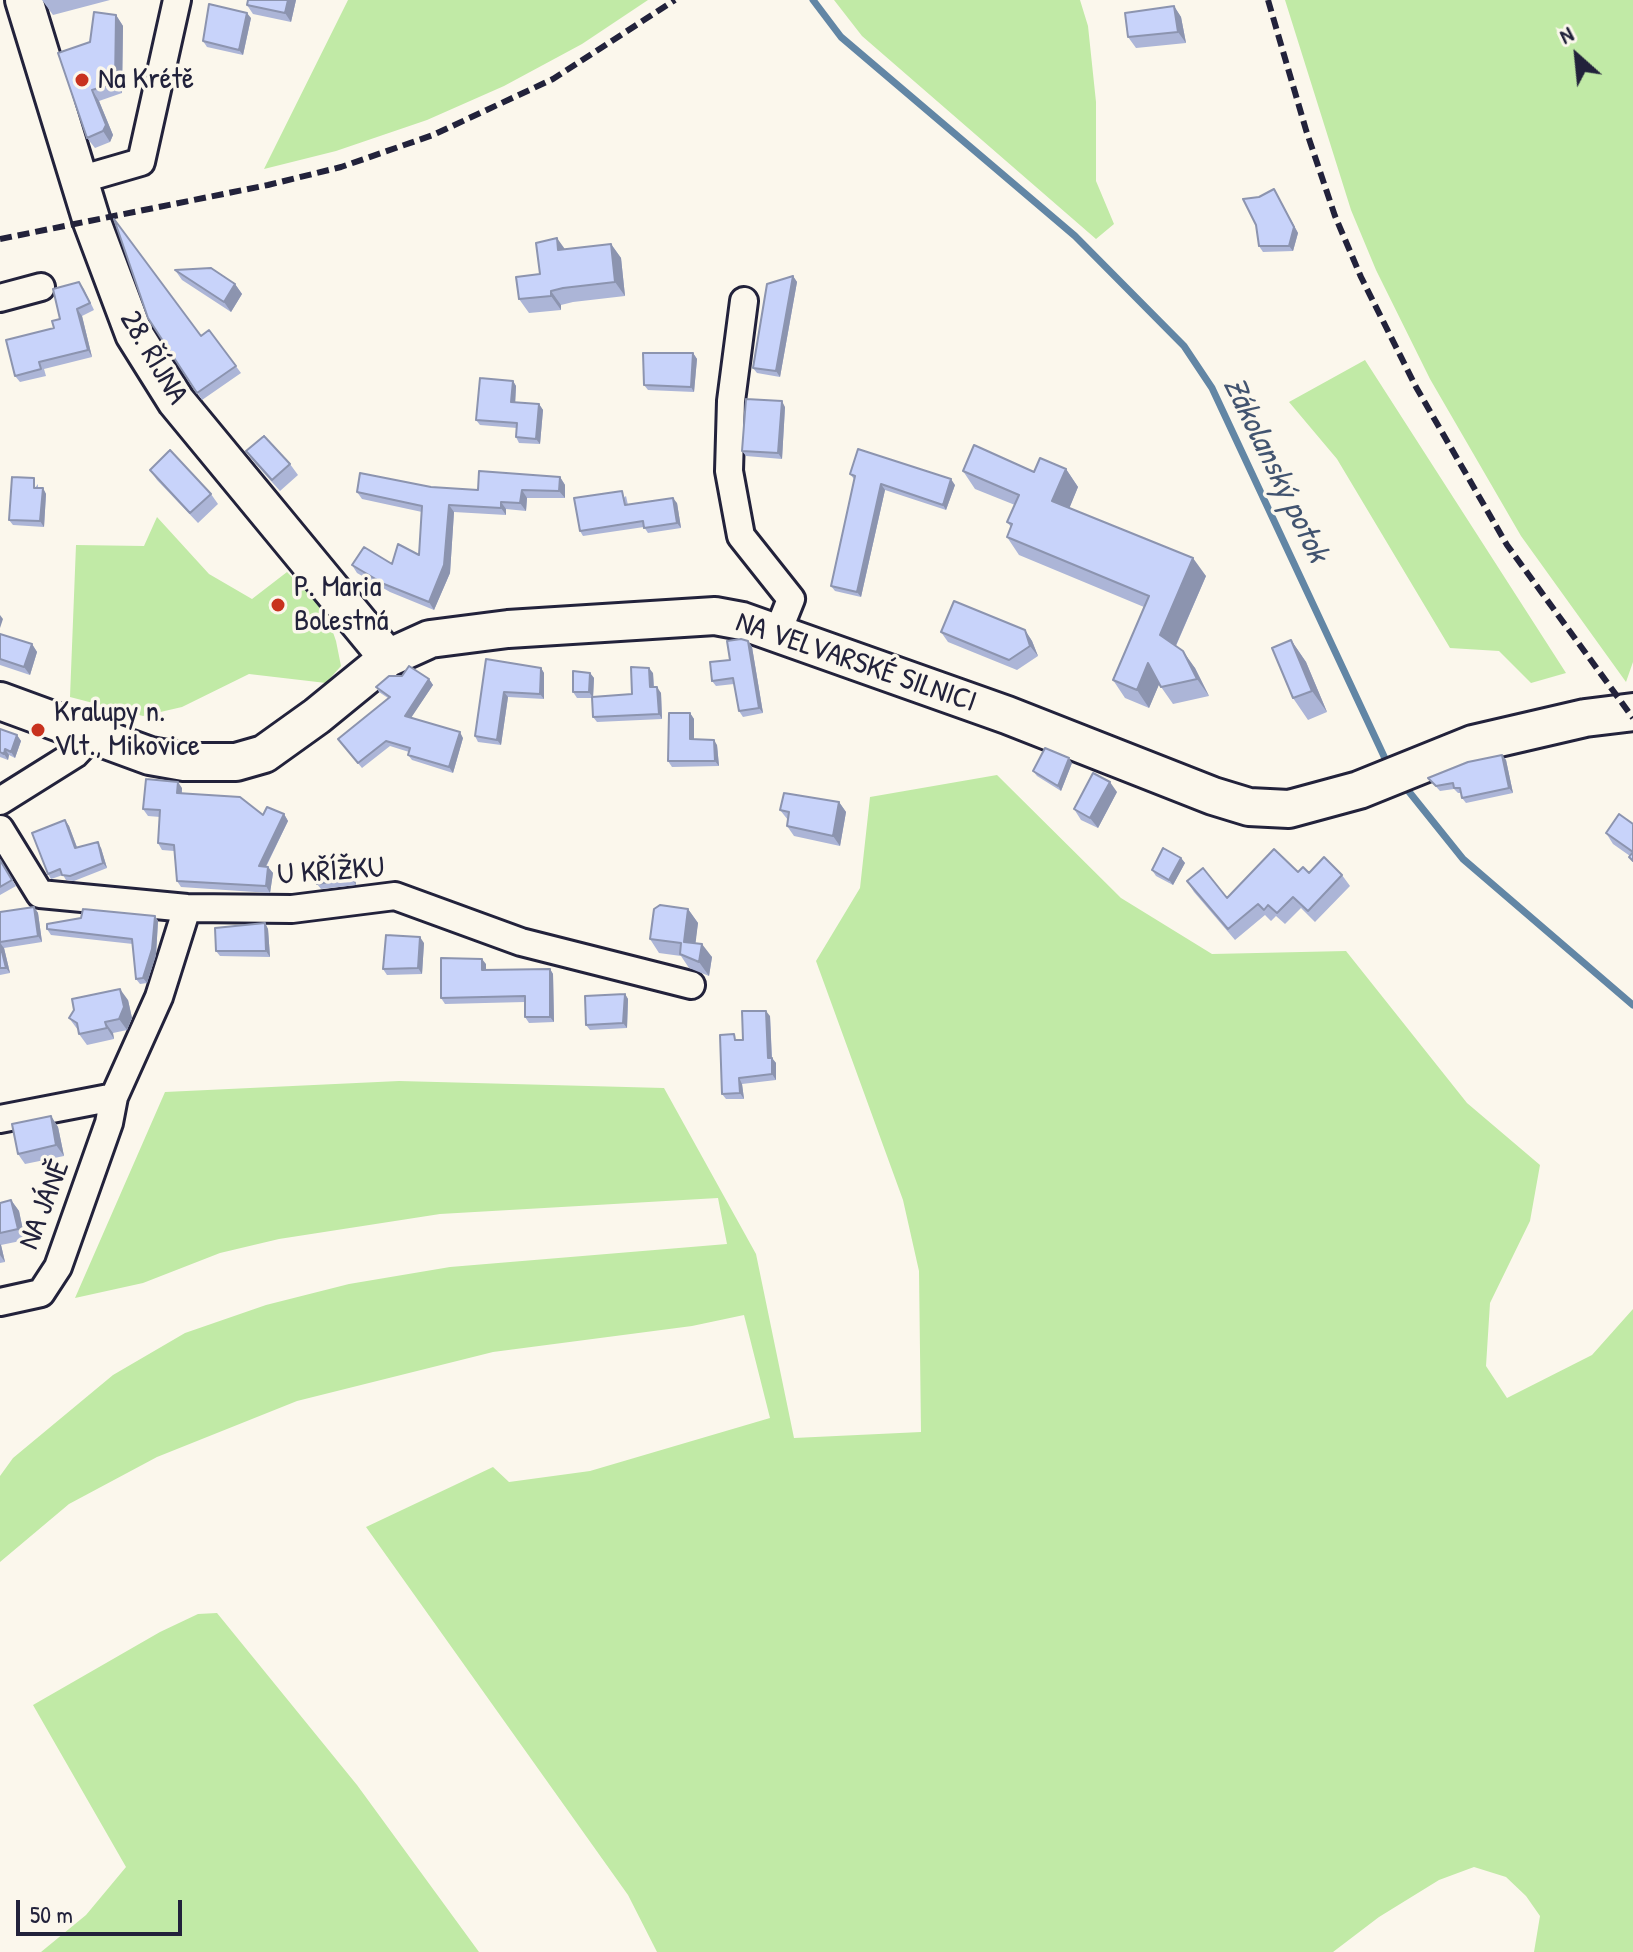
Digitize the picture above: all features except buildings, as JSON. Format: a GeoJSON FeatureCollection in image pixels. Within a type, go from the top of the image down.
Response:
{"type":"FeatureCollection","features":[{"type":"Feature","properties":{"kind":"main road","name":"28. ŘÍJNA"},"geometry":{"type":"LineString","coordinates":[[24,0],[120,302],[160,377],[284,537],[388,658]]}},
{"type":"Feature","properties":{"kind":"main road","name":"NA VELVARSKÉ SILNICI"},"geometry":{"type":"LineString","coordinates":[[0,701],[150,756],[184,762],[236,762],[264,754],[388,658],[417,643],[447,636],[695,616],[742,621],[1007,715],[1213,796],[1249,807],[1289,809],[1371,786],[1420,763],[1473,744],[1585,718],[1633,712]]}},
{"type":"Feature","properties":{"kind":"street"},"geometry":{"type":"LineString","coordinates":[[79,180],[141,162],[177,0]]}},
{"type":"Feature","properties":{"kind":"street"},"geometry":{"type":"LineString","coordinates":[[0,298],[41,287]]}},
{"type":"Feature","properties":{"kind":"street"},"geometry":{"type":"LineString","coordinates":[[744,301],[731,401],[729,471],[741,536],[791,599],[777,634]]}},
{"type":"Feature","properties":{"kind":"street"},"geometry":{"type":"LineString","coordinates":[[0,801],[75,754],[92,736]]}},
{"type":"Feature","properties":{"kind":"street","name":"U KŘÍŽKU"},"geometry":{"type":"LineString","coordinates":[[0,829],[40,894],[187,908],[292,909],[395,896],[521,942],[691,985]]}},
{"type":"Feature","properties":{"kind":"street","name":"NA JÁNĚ"},"geometry":{"type":"LineString","coordinates":[[0,1302],[41,1293],[58,1267],[109,1123],[114,1097],[159,997],[187,908]]}},
{"type":"Feature","properties":{"kind":"street"},"geometry":{"type":"LineString","coordinates":[[0,1119],[114,1097]]}},
{"type":"Feature","properties":{"kind":"green space"},"geometry":{"type":"Polygon","coordinates":[[[348,0],[648,0],[582,44],[504,86],[427,120],[336,151],[264,169],[348,0]]]}},
{"type":"Feature","properties":{"kind":"green space"},"geometry":{"type":"Polygon","coordinates":[[[834,0],[1080,0],[1088,26],[1096,102],[1096,181],[1114,224],[1096,239],[862,36],[834,0]]]}},
{"type":"Feature","properties":{"kind":"green space"},"geometry":{"type":"Polygon","coordinates":[[[1285,0],[1633,0],[1633,662],[1626,682],[1521,536],[1430,379],[1376,270],[1351,210],[1285,0]]]}},
{"type":"Feature","properties":{"kind":"green space"},"geometry":{"type":"Polygon","coordinates":[[[1365,360],[1566,673],[1531,683],[1499,651],[1450,648],[1337,459],[1289,402],[1365,360]]]}},
{"type":"Feature","properties":{"kind":"green space"},"geometry":{"type":"Polygon","coordinates":[[[157,517],[209,574],[252,599],[287,572],[326,612],[341,666],[326,683],[249,674],[182,707],[143,716],[70,697],[76,545],[144,546],[157,517]]]}},
{"type":"Feature","properties":{"kind":"green space"},"geometry":{"type":"Polygon","coordinates":[[[997,775],[1121,898],[1212,954],[1346,951],[1467,1103],[1540,1165],[1530,1221],[1490,1303],[1486,1366],[1507,1398],[1592,1355],[1633,1309],[1633,1952],[1534,1952],[1540,1916],[1526,1896],[1506,1877],[1474,1867],[1439,1880],[1379,1917],[1333,1952],[657,1952],[628,1895],[366,1527],[493,1467],[509,1482],[590,1471],[770,1418],[744,1315],[692,1326],[493,1352],[297,1401],[157,1457],[69,1504],[0,1562],[0,1476],[13,1458],[113,1375],[185,1333],[266,1305],[349,1284],[450,1267],[727,1244],[718,1198],[440,1214],[279,1239],[220,1253],[143,1283],[75,1298],[165,1092],[399,1081],[664,1088],[756,1254],[794,1438],[921,1432],[919,1271],[903,1200],[816,961],[860,888],[870,797],[997,775]]]}},
{"type":"Feature","properties":{"kind":"green space"},"geometry":{"type":"Polygon","coordinates":[[[217,1613],[357,1785],[479,1952],[41,1952],[86,1915],[126,1867],[33,1705],[160,1632],[198,1614],[217,1613]]]}},
{"type":"Feature","properties":{"kind":"waterway","name":"Zákolanský potok"},"geometry":{"type":"LineString","coordinates":[[813,0],[841,37],[1075,236],[1184,346],[1212,388],[1389,767]]}},
{"type":"Feature","properties":{"kind":"waterway","name":"Zákolanský potok"},"geometry":{"type":"LineString","coordinates":[[1402,783],[1463,859],[1633,1005]]}},
{"type":"Feature","properties":{"kind":"railway"},"geometry":{"type":"LineString","coordinates":[[0,239],[268,185],[341,167],[433,135],[553,79],[675,0]]}},
{"type":"Feature","properties":{"kind":"railway"},"geometry":{"type":"LineString","coordinates":[[1268,0],[1335,216],[1361,277],[1416,387],[1507,545],[1633,718]]}},
{"type":"Feature","properties":{"kind":"place","name":"Na Krétě"},"geometry":{"type":"Point","coordinates":[82,80]}},
{"type":"Feature","properties":{"kind":"place","name":"P. Maria Bolestná"},"geometry":{"type":"Point","coordinates":[278,605]}},
{"type":"Feature","properties":{"kind":"place","name":"Kralupy n. Vlt., Mikovice"},"geometry":{"type":"Point","coordinates":[38,730]}}]}
